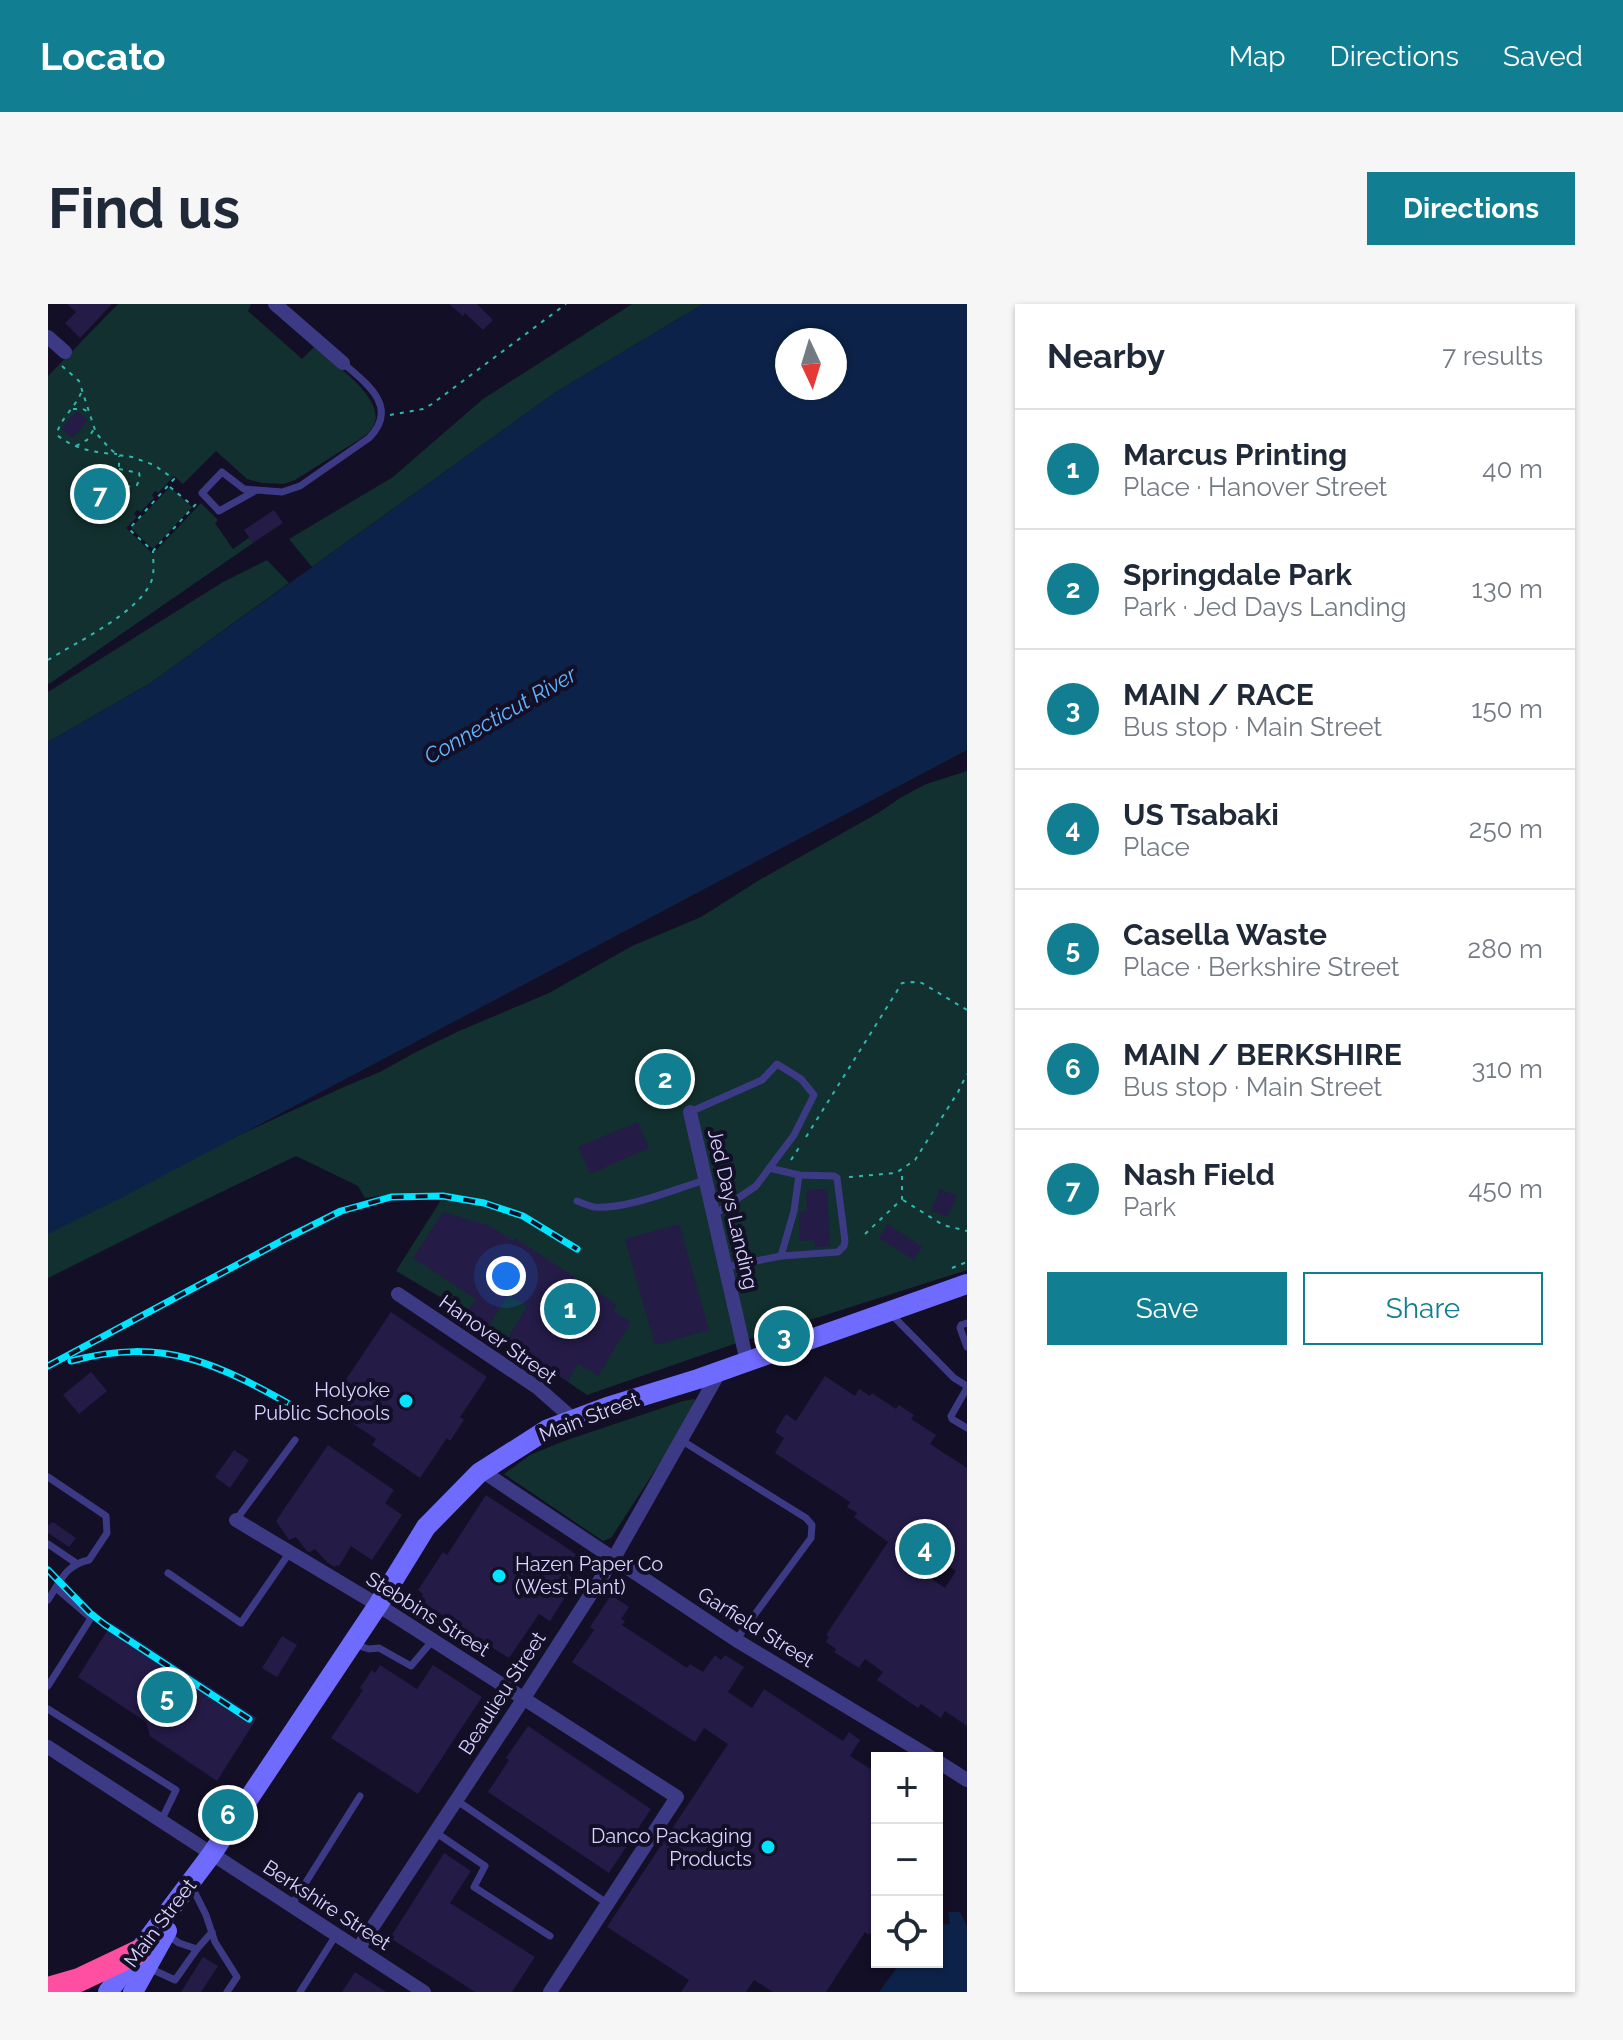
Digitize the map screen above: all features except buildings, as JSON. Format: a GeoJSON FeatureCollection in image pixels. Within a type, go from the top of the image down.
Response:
{"type":"FeatureCollection","features":[{"type":"Feature","properties":{"kind":"highway"},"geometry":{"type":"LineString","coordinates":[[48,1989],[143,1959]]}},
{"type":"Feature","properties":{"kind":"main road","name":"Main Street"},"geometry":{"type":"LineString","coordinates":[[133,1992],[143,1959],[378,1605],[426,1527],[482,1471],[548,1429],[573,1419],[747,1362],[967,1284]]}},
{"type":"Feature","properties":{"kind":"main road","name":"Main Street"},"geometry":{"type":"LineString","coordinates":[[108,1992],[166,1934],[211,1855]]}},
{"type":"Feature","properties":{"kind":"street"},"geometry":{"type":"LineString","coordinates":[[275,304],[343,363]]}},
{"type":"Feature","properties":{"kind":"street"},"geometry":{"type":"LineString","coordinates":[[48,337],[63,359]]}},
{"type":"Feature","properties":{"kind":"street","name":"Jed Days Landing"},"geometry":{"type":"LineString","coordinates":[[690,1112],[747,1362]]}},
{"type":"Feature","properties":{"kind":"street","name":"Hanover Street"},"geometry":{"type":"LineString","coordinates":[[398,1294],[538,1388],[573,1419]]}},
{"type":"Feature","properties":{"kind":"street","name":"Beaulieu Street"},"geometry":{"type":"LineString","coordinates":[[358,1949],[614,1558],[720,1371]]}},
{"type":"Feature","properties":{"kind":"street","name":"Garfield Street"},"geometry":{"type":"LineString","coordinates":[[482,1471],[736,1640],[922,1752]]}},
{"type":"Feature","properties":{"kind":"street","name":"Stebbins Street"},"geometry":{"type":"LineString","coordinates":[[236,1520],[378,1605],[677,1797],[608,1904]]}},
{"type":"Feature","properties":{"kind":"street","name":"Berkshire Street"},"geometry":{"type":"LineString","coordinates":[[48,1747],[424,1992]]}},
{"type":"Feature","properties":{"kind":"street","name":"Garfield Street"},"geometry":{"type":"LineString","coordinates":[[943,1765],[967,1780]]}},
{"type":"Feature","properties":{"kind":"street"},"geometry":{"type":"LineString","coordinates":[[550,1992],[608,1904]]}},
{"type":"Feature","properties":{"kind":"lane"},"geometry":{"type":"LineString","coordinates":[[255,491],[219,511],[202,493],[222,472],[239,487],[255,491],[282,492],[300,486],[376,430],[380,403],[373,390],[343,363]]}},
{"type":"Feature","properties":{"kind":"lane"},"geometry":{"type":"LineString","coordinates":[[690,1112],[762,1080],[777,1064],[801,1079],[814,1095],[794,1135],[756,1186],[713,1215]]}},
{"type":"Feature","properties":{"kind":"lane"},"geometry":{"type":"LineString","coordinates":[[726,1267],[781,1256],[838,1252],[844,1246],[837,1178],[799,1175],[769,1168]]}},
{"type":"Feature","properties":{"kind":"lane"},"geometry":{"type":"LineString","coordinates":[[781,1256],[792,1220],[799,1175]]}},
{"type":"Feature","properties":{"kind":"lane"},"geometry":{"type":"LineString","coordinates":[[577,1201],[593,1207],[617,1205],[705,1180]]}},
{"type":"Feature","properties":{"kind":"lane"},"geometry":{"type":"LineString","coordinates":[[889,1311],[954,1378],[966,1383],[951,1416],[967,1428]]}},
{"type":"Feature","properties":{"kind":"lane"},"geometry":{"type":"LineString","coordinates":[[967,1323],[960,1328],[967,1347]]}},
{"type":"Feature","properties":{"kind":"lane"},"geometry":{"type":"LineString","coordinates":[[236,1520],[295,1440]]}},
{"type":"Feature","properties":{"kind":"lane"},"geometry":{"type":"LineString","coordinates":[[681,1440],[806,1518],[812,1525],[811,1538],[736,1640]]}},
{"type":"Feature","properties":{"kind":"lane"},"geometry":{"type":"LineString","coordinates":[[48,1477],[106,1516],[107,1533],[89,1560],[68,1569],[48,1600]]}},
{"type":"Feature","properties":{"kind":"lane"},"geometry":{"type":"LineString","coordinates":[[48,1544],[76,1563]]}},
{"type":"Feature","properties":{"kind":"lane"},"geometry":{"type":"LineString","coordinates":[[168,1573],[241,1623],[290,1552]]}},
{"type":"Feature","properties":{"kind":"lane"},"geometry":{"type":"LineString","coordinates":[[48,1686],[91,1618],[56,1588]]}},
{"type":"Feature","properties":{"kind":"lane"},"geometry":{"type":"LineString","coordinates":[[352,1644],[369,1649],[379,1648],[411,1666],[433,1640]]}},
{"type":"Feature","properties":{"kind":"lane"},"geometry":{"type":"LineString","coordinates":[[48,1709],[176,1790],[161,1821]]}},
{"type":"Feature","properties":{"kind":"lane"},"geometry":{"type":"LineString","coordinates":[[291,1906],[360,1796]]}},
{"type":"Feature","properties":{"kind":"lane"},"geometry":{"type":"LineString","coordinates":[[456,1800],[608,1904]]}},
{"type":"Feature","properties":{"kind":"lane"},"geometry":{"type":"LineString","coordinates":[[435,1832],[485,1866],[474,1887],[550,1936]]}},
{"type":"Feature","properties":{"kind":"lane"},"geometry":{"type":"LineString","coordinates":[[192,1887],[215,1942],[237,1977],[227,1992]]}},
{"type":"Feature","properties":{"kind":"lane"},"geometry":{"type":"LineString","coordinates":[[143,1959],[175,1980],[212,1932]]}},
{"type":"Feature","properties":{"kind":"lane"},"geometry":{"type":"LineString","coordinates":[[166,1934],[179,1943],[197,1949]]}},
{"type":"Feature","properties":{"kind":"lane"},"geometry":{"type":"LineString","coordinates":[[300,1992],[336,1935]]}},
{"type":"Feature","properties":{"kind":"path"},"geometry":{"type":"LineString","coordinates":[[380,416],[423,409],[432,404],[566,304]]}},
{"type":"Feature","properties":{"kind":"path"},"geometry":{"type":"LineString","coordinates":[[63,359],[77,378],[99,437],[119,455],[119,469]]}},
{"type":"Feature","properties":{"kind":"path"},"geometry":{"type":"LineString","coordinates":[[82,390],[57,429],[61,439],[95,452],[132,457],[174,479],[129,529],[153,551]]}},
{"type":"Feature","properties":{"kind":"path"},"geometry":{"type":"LineString","coordinates":[[72,410],[80,408],[90,413]]}},
{"type":"Feature","properties":{"kind":"path"},"geometry":{"type":"LineString","coordinates":[[76,446],[87,440],[94,428]]}},
{"type":"Feature","properties":{"kind":"path"},"geometry":{"type":"LineString","coordinates":[[101,467],[119,469],[135,471],[140,478],[137,485],[126,487],[117,494],[110,490],[108,480],[97,476],[95,471],[101,467]]}},
{"type":"Feature","properties":{"kind":"path"},"geometry":{"type":"LineString","coordinates":[[169,485],[194,507]]}},
{"type":"Feature","properties":{"kind":"path"},"geometry":{"type":"LineString","coordinates":[[48,660],[141,600],[153,580],[153,551],[198,502]]}},
{"type":"Feature","properties":{"kind":"path"},"geometry":{"type":"LineString","coordinates":[[784,1172],[902,983],[922,983],[967,1010]]}},
{"type":"Feature","properties":{"kind":"path"},"geometry":{"type":"LineString","coordinates":[[837,1178],[896,1173],[915,1160],[967,1074]]}},
{"type":"Feature","properties":{"kind":"path"},"geometry":{"type":"LineString","coordinates":[[865,1234],[902,1199],[902,1169]]}},
{"type":"Feature","properties":{"kind":"path"},"geometry":{"type":"LineString","coordinates":[[902,1199],[943,1225],[967,1231]]}},
{"type":"Feature","properties":{"kind":"path"},"geometry":{"type":"LineString","coordinates":[[952,1268],[967,1262]]}},
{"type":"Feature","properties":{"kind":"green space"},"geometry":{"type":"Polygon","coordinates":[[[118,304],[251,304],[248,311],[302,359],[314,347],[358,384],[374,408],[376,420],[366,435],[284,484],[247,479],[216,451],[183,484],[174,476],[158,493],[155,491],[152,495],[154,498],[141,512],[137,510],[134,514],[137,517],[126,528],[153,554],[201,503],[218,520],[215,523],[233,549],[250,537],[253,543],[49,684],[48,376],[118,304]]]}},
{"type":"Feature","properties":{"kind":"green space"},"geometry":{"type":"Polygon","coordinates":[[[632,304],[703,304],[556,392],[312,567],[289,539],[393,477],[483,399],[632,304]]]}},
{"type":"Feature","properties":{"kind":"green space"},"geometry":{"type":"Polygon","coordinates":[[[170,487],[192,507],[153,549],[131,528],[170,487]]]}},
{"type":"Feature","properties":{"kind":"green space"},"geometry":{"type":"Polygon","coordinates":[[[267,560],[289,583],[152,682],[48,742],[48,692],[223,582],[267,560]]]}},
{"type":"Feature","properties":{"kind":"green space"},"geometry":{"type":"Polygon","coordinates":[[[967,771],[967,1270],[731,1345],[587,1395],[467,1313],[396,1271],[441,1200],[403,1195],[365,1198],[358,1186],[296,1156],[48,1278],[48,1231],[246,1132],[380,1072],[459,1031],[549,993],[632,946],[701,917],[900,798],[926,784],[967,771]]]}},
{"type":"Feature","properties":{"kind":"green space"},"geometry":{"type":"Polygon","coordinates":[[[694,1399],[697,1406],[611,1538],[603,1541],[504,1474],[530,1455],[564,1441],[694,1399]]]}},
{"type":"Feature","properties":{"kind":"water","name":"Connecticut River"},"geometry":{"type":"Polygon","coordinates":[[[703,304],[967,304],[967,750],[48,1234],[48,742],[152,682],[556,392],[703,304]]]}},
{"type":"Feature","properties":{"kind":"water"},"geometry":{"type":"Polygon","coordinates":[[[948,1912],[960,1912],[967,1926],[967,1992],[879,1992],[897,1968],[943,1968],[943,1925],[950,1924],[948,1912]]]}},
{"type":"Feature","properties":{"kind":"railway"},"geometry":{"type":"LineString","coordinates":[[48,1366],[341,1211],[391,1197],[443,1196],[484,1203],[523,1216],[577,1249]]}},
{"type":"Feature","properties":{"kind":"railway"},"geometry":{"type":"LineString","coordinates":[[71,1361],[104,1354],[163,1353],[216,1367],[298,1409]]}},
{"type":"Feature","properties":{"kind":"railway"},"geometry":{"type":"LineString","coordinates":[[48,1570],[104,1624],[249,1719]]}},
{"type":"Feature","properties":{"kind":"place","name":"Nash Field"},"geometry":{"type":"Point","coordinates":[100,494]}},
{"type":"Feature","properties":{"kind":"place","name":"Springdale Park"},"geometry":{"type":"Point","coordinates":[665,1079]}},
{"type":"Feature","properties":{"kind":"place","name":"Marcus Printing"},"geometry":{"type":"Point","coordinates":[570,1309]}},
{"type":"Feature","properties":{"kind":"place","name":"MAIN / RACE"},"geometry":{"type":"Point","coordinates":[784,1336]}},
{"type":"Feature","properties":{"kind":"place","name":"Holyoke Public Schools"},"geometry":{"type":"Point","coordinates":[406,1401]}},
{"type":"Feature","properties":{"kind":"place","name":"US Tsabaki"},"geometry":{"type":"Point","coordinates":[925,1549]}},
{"type":"Feature","properties":{"kind":"place","name":"Hazen Paper Co (West Plant)"},"geometry":{"type":"Point","coordinates":[499,1576]}},
{"type":"Feature","properties":{"kind":"place","name":"Casella Waste"},"geometry":{"type":"Point","coordinates":[167,1697]}},
{"type":"Feature","properties":{"kind":"place","name":"MAIN / BERKSHIRE"},"geometry":{"type":"Point","coordinates":[228,1815]}},
{"type":"Feature","properties":{"kind":"place","name":"Danco Packaging Products"},"geometry":{"type":"Point","coordinates":[768,1847]}}]}
